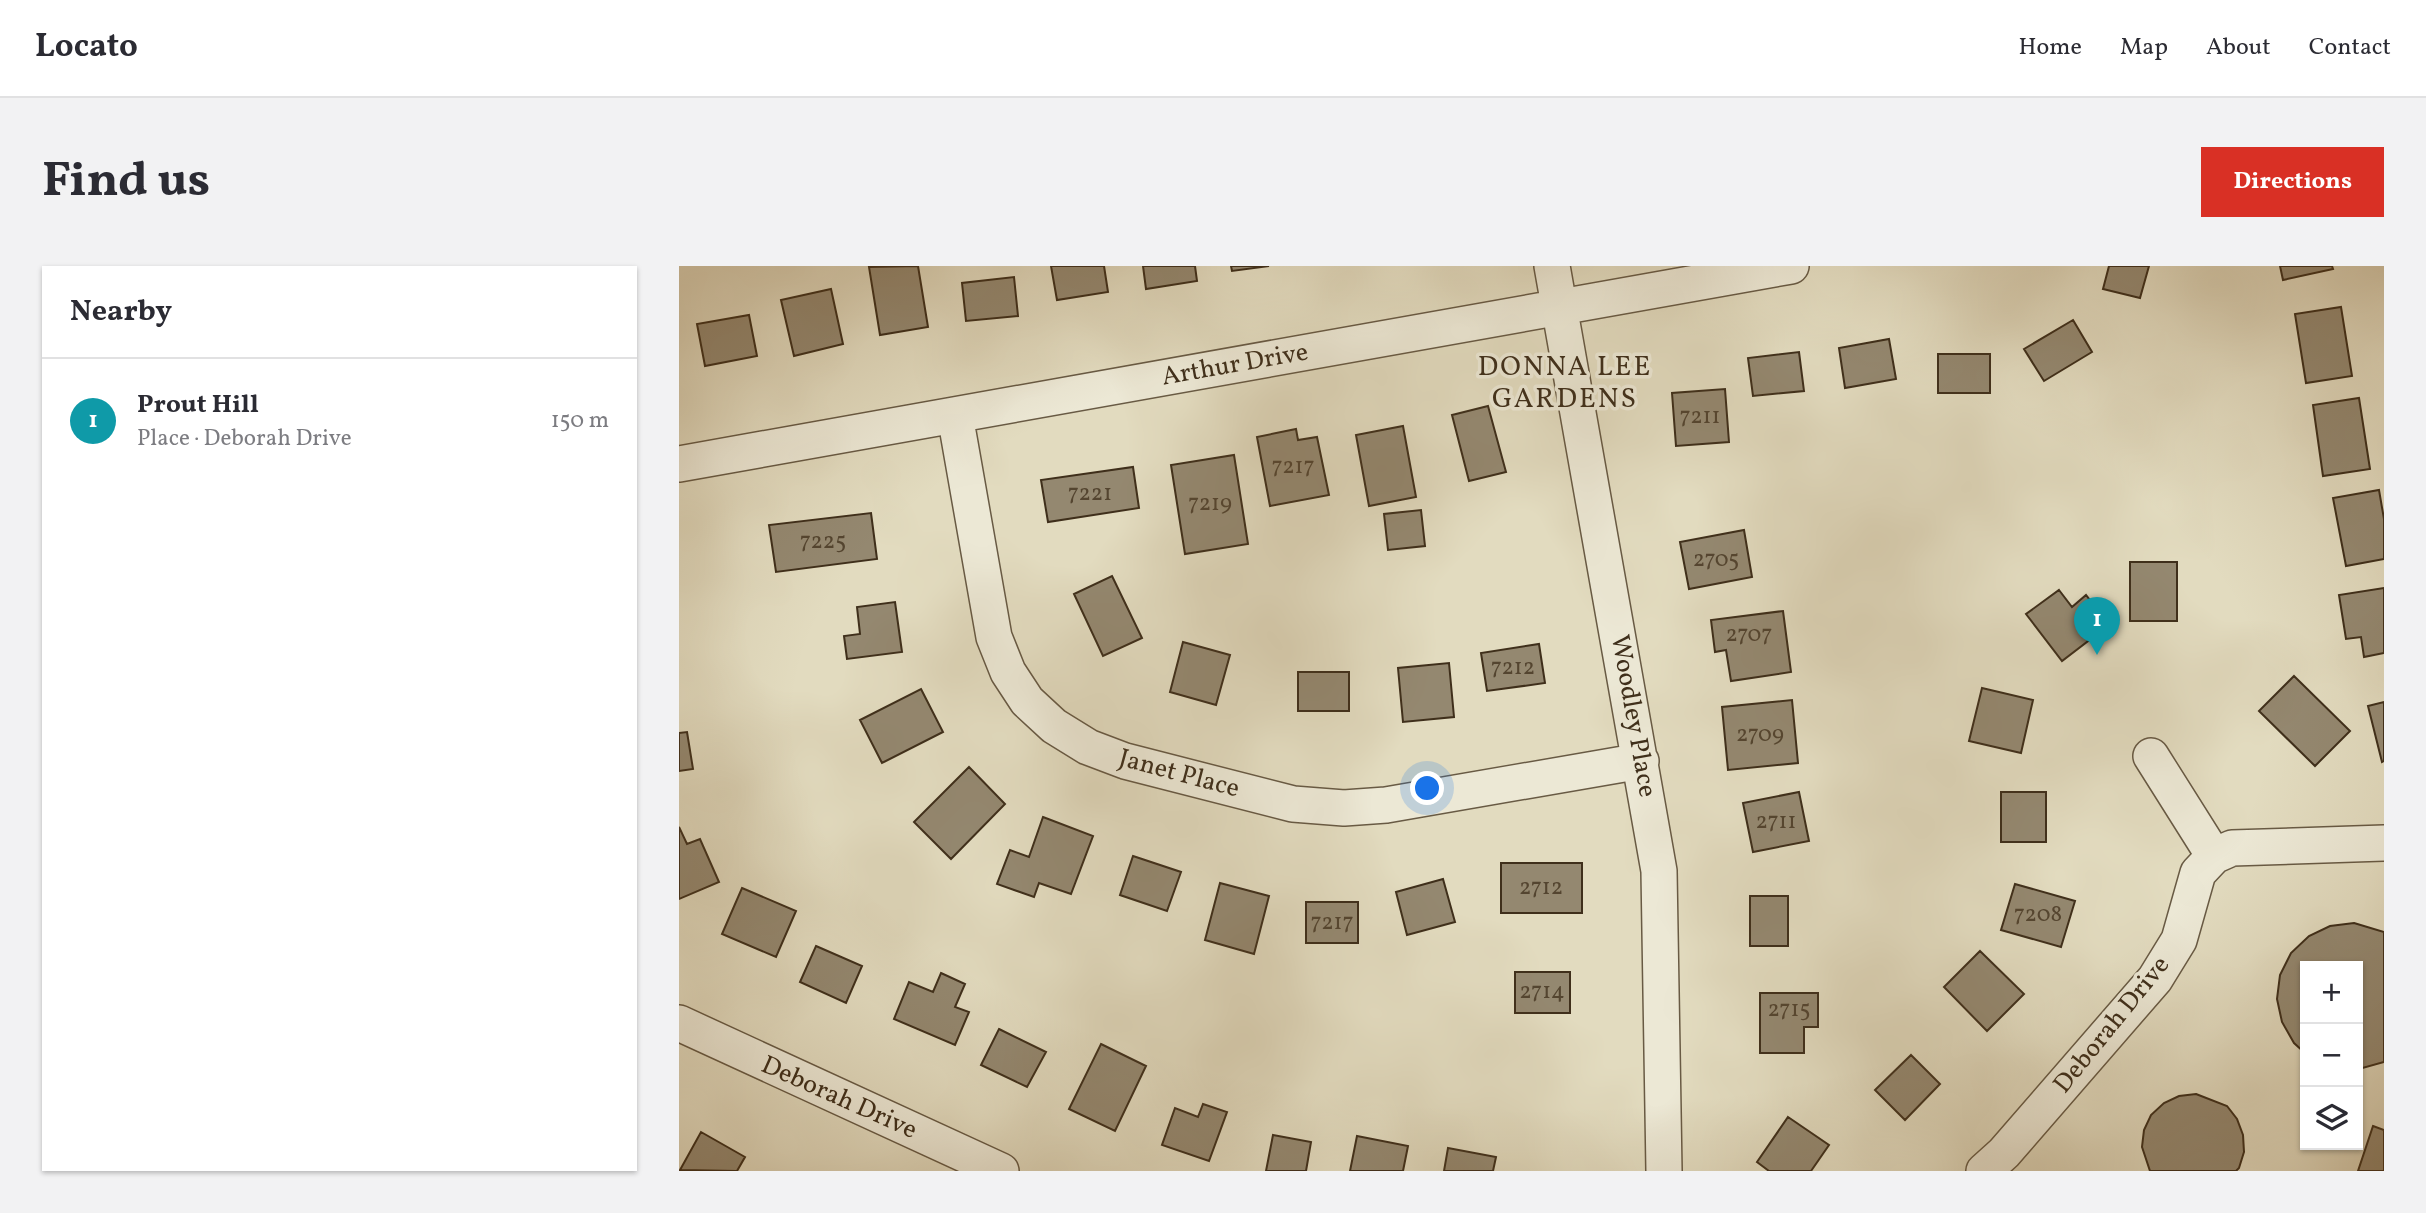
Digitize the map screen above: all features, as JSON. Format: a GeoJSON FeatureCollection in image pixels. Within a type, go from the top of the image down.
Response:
{"type":"FeatureCollection","features":[{"type":"Feature","properties":{"kind":"street","name":"Woodley Place"},"geometry":{"type":"LineString","coordinates":[[1552,266],[1659,871],[1664,1171]]}},
{"type":"Feature","properties":{"kind":"street","name":"Arthur Drive"},"geometry":{"type":"LineString","coordinates":[[679,464],[1791,266]]}},
{"type":"Feature","properties":{"kind":"street","name":"Janet Place"},"geometry":{"type":"LineString","coordinates":[[955,415],[994,636],[1008,672],[1027,701],[1054,726],[1089,747],[1125,761],[1293,804],[1344,808],[1386,805],[1641,761]]}},
{"type":"Feature","properties":{"kind":"street"},"geometry":{"type":"LineString","coordinates":[[2151,756],[2214,856],[2232,848],[2384,843]]}},
{"type":"Feature","properties":{"kind":"street","name":"Deborah Drive"},"geometry":{"type":"LineString","coordinates":[[1984,1171],[2004,1153],[2155,979],[2179,940],[2198,873],[2214,856]]}},
{"type":"Feature","properties":{"kind":"street","name":"Deborah Drive"},"geometry":{"type":"LineString","coordinates":[[679,1023],[1001,1171]]}},
{"type":"Feature","properties":{"kind":"building"},"geometry":{"type":"Polygon","coordinates":[[[918,266],[928,327],[880,335],[869,267],[918,266]]]}},
{"type":"Feature","properties":{"kind":"building"},"geometry":{"type":"Polygon","coordinates":[[[1051,266],[1104,266],[1108,292],[1057,300],[1051,266]]]}},
{"type":"Feature","properties":{"kind":"building"},"geometry":{"type":"Polygon","coordinates":[[[1143,266],[1195,266],[1197,281],[1146,289],[1143,266]]]}},
{"type":"Feature","properties":{"kind":"building"},"geometry":{"type":"Polygon","coordinates":[[[1231,266],[1269,266],[1232,271],[1231,266]]]}},
{"type":"Feature","properties":{"kind":"building"},"geometry":{"type":"Polygon","coordinates":[[[2109,266],[2149,266],[2140,298],[2103,289],[2109,266]]]}},
{"type":"Feature","properties":{"kind":"building"},"geometry":{"type":"Polygon","coordinates":[[[2280,266],[2332,266],[2333,269],[2283,280],[2280,266]]]}},
{"type":"Feature","properties":{"kind":"building"},"geometry":{"type":"Polygon","coordinates":[[[1014,277],[1018,316],[966,321],[962,283],[1014,277]]]}},
{"type":"Feature","properties":{"kind":"building"},"geometry":{"type":"Polygon","coordinates":[[[831,289],[843,344],[794,356],[781,300],[831,289]]]}},
{"type":"Feature","properties":{"kind":"building"},"geometry":{"type":"Polygon","coordinates":[[[2341,307],[2352,376],[2306,383],[2295,314],[2341,307]]]}},
{"type":"Feature","properties":{"kind":"building"},"geometry":{"type":"Polygon","coordinates":[[[749,315],[757,356],[705,366],[697,324],[749,315]]]}},
{"type":"Feature","properties":{"kind":"building"},"geometry":{"type":"Polygon","coordinates":[[[2073,320],[2092,352],[2044,381],[2024,349],[2073,320]]]}},
{"type":"Feature","properties":{"kind":"building"},"geometry":{"type":"Polygon","coordinates":[[[1889,339],[1896,379],[1845,388],[1839,348],[1889,339]]]}},
{"type":"Feature","properties":{"kind":"building"},"geometry":{"type":"Polygon","coordinates":[[[1799,352],[1804,391],[1753,396],[1748,358],[1799,352]]]}},
{"type":"Feature","properties":{"kind":"building"},"geometry":{"type":"Polygon","coordinates":[[[1938,354],[1990,354],[1990,393],[1938,393],[1938,354]]]}},
{"type":"Feature","properties":{"kind":"building"},"geometry":{"type":"Polygon","coordinates":[[[1725,389],[1729,442],[1676,446],[1672,393],[1725,389]]]}},
{"type":"Feature","properties":{"kind":"building"},"geometry":{"type":"Polygon","coordinates":[[[2359,398],[2370,469],[2323,476],[2313,405],[2359,398]]]}},
{"type":"Feature","properties":{"kind":"building"},"geometry":{"type":"Polygon","coordinates":[[[1488,406],[1506,472],[1469,481],[1452,415],[1488,406]]]}},
{"type":"Feature","properties":{"kind":"building"},"geometry":{"type":"Polygon","coordinates":[[[1403,426],[1416,497],[1369,506],[1356,435],[1403,426]]]}},
{"type":"Feature","properties":{"kind":"building"},"geometry":{"type":"Polygon","coordinates":[[[1296,429],[1298,440],[1317,437],[1329,495],[1270,506],[1257,437],[1296,429]]]}},
{"type":"Feature","properties":{"kind":"building"},"geometry":{"type":"Polygon","coordinates":[[[1234,455],[1248,544],[1185,554],[1171,465],[1234,455]]]}},
{"type":"Feature","properties":{"kind":"building"},"geometry":{"type":"Polygon","coordinates":[[[1133,467],[1139,508],[1048,522],[1041,480],[1133,467]]]}},
{"type":"Feature","properties":{"kind":"building"},"geometry":{"type":"Polygon","coordinates":[[[2379,490],[2384,519],[2384,559],[2346,566],[2333,498],[2379,490]]]}},
{"type":"Feature","properties":{"kind":"building"},"geometry":{"type":"Polygon","coordinates":[[[1421,510],[1425,546],[1388,550],[1384,514],[1421,510]]]}},
{"type":"Feature","properties":{"kind":"building"},"geometry":{"type":"Polygon","coordinates":[[[871,513],[877,559],[776,572],[769,525],[871,513]]]}},
{"type":"Feature","properties":{"kind":"building"},"geometry":{"type":"Polygon","coordinates":[[[1744,530],[1752,577],[1689,589],[1680,542],[1744,530]]]}},
{"type":"Feature","properties":{"kind":"building"},"geometry":{"type":"Polygon","coordinates":[[[2130,562],[2177,562],[2177,621],[2130,621],[2130,562]]]}},
{"type":"Feature","properties":{"kind":"building"},"geometry":{"type":"Polygon","coordinates":[[[1112,576],[1142,638],[1103,656],[1074,594],[1112,576]]]}},
{"type":"Feature","properties":{"kind":"building"},"geometry":{"type":"Polygon","coordinates":[[[2384,588],[2384,653],[2364,657],[2361,637],[2346,639],[2339,595],[2384,588]]]}},
{"type":"Feature","properties":{"kind":"building"},"geometry":{"type":"Polygon","coordinates":[[[2059,590],[2072,607],[2086,595],[2109,625],[2062,661],[2026,614],[2059,590]]]}},
{"type":"Feature","properties":{"kind":"building"},"geometry":{"type":"Polygon","coordinates":[[[895,602],[902,652],[847,659],[844,636],[860,634],[857,607],[895,602]]]}},
{"type":"Feature","properties":{"kind":"building"},"geometry":{"type":"Polygon","coordinates":[[[1783,611],[1791,672],[1731,681],[1726,650],[1715,652],[1711,620],[1783,611]]]}},
{"type":"Feature","properties":{"kind":"building"},"geometry":{"type":"Polygon","coordinates":[[[1183,642],[1230,655],[1216,705],[1170,692],[1183,642]]]}},
{"type":"Feature","properties":{"kind":"building"},"geometry":{"type":"Polygon","coordinates":[[[1539,644],[1545,683],[1487,691],[1481,653],[1539,644]]]}},
{"type":"Feature","properties":{"kind":"building"},"geometry":{"type":"Polygon","coordinates":[[[1449,663],[1454,717],[1403,722],[1398,668],[1449,663]]]}},
{"type":"Feature","properties":{"kind":"building"},"geometry":{"type":"Polygon","coordinates":[[[1298,672],[1349,672],[1349,711],[1298,711],[1298,672]]]}},
{"type":"Feature","properties":{"kind":"building"},"geometry":{"type":"Polygon","coordinates":[[[2294,676],[2350,731],[2315,766],[2259,711],[2294,676]]]}},
{"type":"Feature","properties":{"kind":"building"},"geometry":{"type":"Polygon","coordinates":[[[1982,688],[2033,700],[2021,753],[1969,741],[1982,688]]]}},
{"type":"Feature","properties":{"kind":"building"},"geometry":{"type":"Polygon","coordinates":[[[921,689],[943,732],[882,763],[860,720],[921,689]]]}},
{"type":"Feature","properties":{"kind":"building"},"geometry":{"type":"Polygon","coordinates":[[[1792,700],[1798,763],[1728,770],[1722,707],[1792,700]]]}},
{"type":"Feature","properties":{"kind":"building"},"geometry":{"type":"Polygon","coordinates":[[[2384,702],[2384,761],[2382,762],[2368,706],[2384,702]]]}},
{"type":"Feature","properties":{"kind":"building"},"geometry":{"type":"Polygon","coordinates":[[[687,732],[693,769],[679,771],[679,733],[687,732]]]}},
{"type":"Feature","properties":{"kind":"building"},"geometry":{"type":"Polygon","coordinates":[[[969,767],[1005,804],[951,859],[914,822],[969,767]]]}},
{"type":"Feature","properties":{"kind":"building"},"geometry":{"type":"Polygon","coordinates":[[[1799,792],[1809,841],[1753,852],[1743,803],[1799,792]]]}},
{"type":"Feature","properties":{"kind":"building"},"geometry":{"type":"Polygon","coordinates":[[[2001,792],[2046,792],[2046,842],[2001,842],[2001,792]]]}},
{"type":"Feature","properties":{"kind":"building"},"geometry":{"type":"Polygon","coordinates":[[[1043,817],[1093,836],[1071,894],[1039,883],[1034,897],[997,884],[1010,850],[1029,857],[1043,817]]]}},
{"type":"Feature","properties":{"kind":"building"},"geometry":{"type":"Polygon","coordinates":[[[679,827],[687,844],[700,839],[719,882],[679,899],[679,827]]]}},
{"type":"Feature","properties":{"kind":"building"},"geometry":{"type":"Polygon","coordinates":[[[1133,856],[1181,872],[1167,911],[1120,895],[1133,856]]]}},
{"type":"Feature","properties":{"kind":"building"},"geometry":{"type":"Polygon","coordinates":[[[1501,863],[1582,863],[1582,913],[1501,913],[1501,863]]]}},
{"type":"Feature","properties":{"kind":"building"},"geometry":{"type":"Polygon","coordinates":[[[1443,879],[1455,922],[1407,935],[1396,892],[1443,879]]]}},
{"type":"Feature","properties":{"kind":"building"},"geometry":{"type":"Polygon","coordinates":[[[1220,883],[1269,896],[1254,954],[1205,940],[1220,883]]]}},
{"type":"Feature","properties":{"kind":"building"},"geometry":{"type":"Polygon","coordinates":[[[2015,884],[2075,901],[2061,947],[2001,930],[2015,884]]]}},
{"type":"Feature","properties":{"kind":"building"},"geometry":{"type":"Polygon","coordinates":[[[742,888],[796,911],[776,957],[722,934],[742,888]]]}},
{"type":"Feature","properties":{"kind":"building"},"geometry":{"type":"Polygon","coordinates":[[[1750,896],[1788,896],[1788,946],[1750,946],[1750,896]]]}},
{"type":"Feature","properties":{"kind":"building"},"geometry":{"type":"Polygon","coordinates":[[[1306,902],[1358,902],[1358,943],[1306,943],[1306,902]]]}},
{"type":"Feature","properties":{"kind":"building"},"geometry":{"type":"Polygon","coordinates":[[[2354,923],[2384,932],[2384,1062],[2363,1068],[2363,961],[2300,961],[2300,1048],[2282,1022],[2277,999],[2280,975],[2291,953],[2309,936],[2330,926],[2354,923]]]}},
{"type":"Feature","properties":{"kind":"building"},"geometry":{"type":"Polygon","coordinates":[[[816,946],[862,966],[846,1003],[800,982],[816,946]]]}},
{"type":"Feature","properties":{"kind":"building"},"geometry":{"type":"Polygon","coordinates":[[[1980,951],[2024,994],[1987,1031],[1944,987],[1980,951]]]}},
{"type":"Feature","properties":{"kind":"building"},"geometry":{"type":"Polygon","coordinates":[[[1515,972],[1570,972],[1570,1013],[1515,1013],[1515,972]]]}},
{"type":"Feature","properties":{"kind":"building"},"geometry":{"type":"Polygon","coordinates":[[[941,973],[965,984],[955,1007],[969,1012],[955,1045],[894,1019],[909,982],[933,992],[941,973]]]}},
{"type":"Feature","properties":{"kind":"building"},"geometry":{"type":"Polygon","coordinates":[[[1760,993],[1818,993],[1818,1027],[1804,1027],[1804,1053],[1760,1053],[1760,993]]]}},
{"type":"Feature","properties":{"kind":"building"},"geometry":{"type":"Polygon","coordinates":[[[999,1029],[1046,1052],[1027,1087],[981,1065],[999,1029]]]}},
{"type":"Feature","properties":{"kind":"building"},"geometry":{"type":"Polygon","coordinates":[[[1101,1044],[1146,1066],[1115,1131],[1069,1109],[1101,1044]]]}},
{"type":"Feature","properties":{"kind":"building"},"geometry":{"type":"Polygon","coordinates":[[[1911,1055],[1940,1084],[1905,1120],[1875,1090],[1911,1055]]]}},
{"type":"Feature","properties":{"kind":"building"},"geometry":{"type":"Polygon","coordinates":[[[2196,1094],[2227,1106],[2237,1119],[2243,1135],[2244,1152],[2239,1168],[2236,1171],[2150,1171],[2142,1147],[2144,1130],[2151,1115],[2164,1103],[2179,1096],[2196,1094]]]}},
{"type":"Feature","properties":{"kind":"building"},"geometry":{"type":"Polygon","coordinates":[[[1203,1104],[1227,1112],[1209,1161],[1162,1145],[1175,1108],[1198,1117],[1203,1104]]]}},
{"type":"Feature","properties":{"kind":"building"},"geometry":{"type":"Polygon","coordinates":[[[1788,1117],[1829,1145],[1811,1171],[1769,1171],[1757,1162],[1788,1117]]]}},
{"type":"Feature","properties":{"kind":"building"},"geometry":{"type":"Polygon","coordinates":[[[2373,1126],[2384,1130],[2384,1171],[2358,1171],[2373,1126]]]}},
{"type":"Feature","properties":{"kind":"building"},"geometry":{"type":"Polygon","coordinates":[[[701,1132],[745,1157],[737,1171],[680,1170],[701,1132]]]}},
{"type":"Feature","properties":{"kind":"building"},"geometry":{"type":"Polygon","coordinates":[[[1273,1135],[1311,1142],[1306,1171],[1266,1171],[1273,1135]]]}},
{"type":"Feature","properties":{"kind":"building"},"geometry":{"type":"Polygon","coordinates":[[[1357,1136],[1408,1146],[1403,1171],[1350,1171],[1357,1136]]]}},
{"type":"Feature","properties":{"kind":"building"},"geometry":{"type":"Polygon","coordinates":[[[1448,1148],[1496,1157],[1493,1171],[1444,1171],[1448,1148]]]}},
{"type":"Feature","properties":{"kind":"place","name":"Prout Hill"},"geometry":{"type":"Point","coordinates":[2097,655]}},
{"type":"Feature","properties":{"kind":"district","name":"DONNA LEE GARDENS"},"geometry":{"type":"Point","coordinates":[1565,383]}}]}
